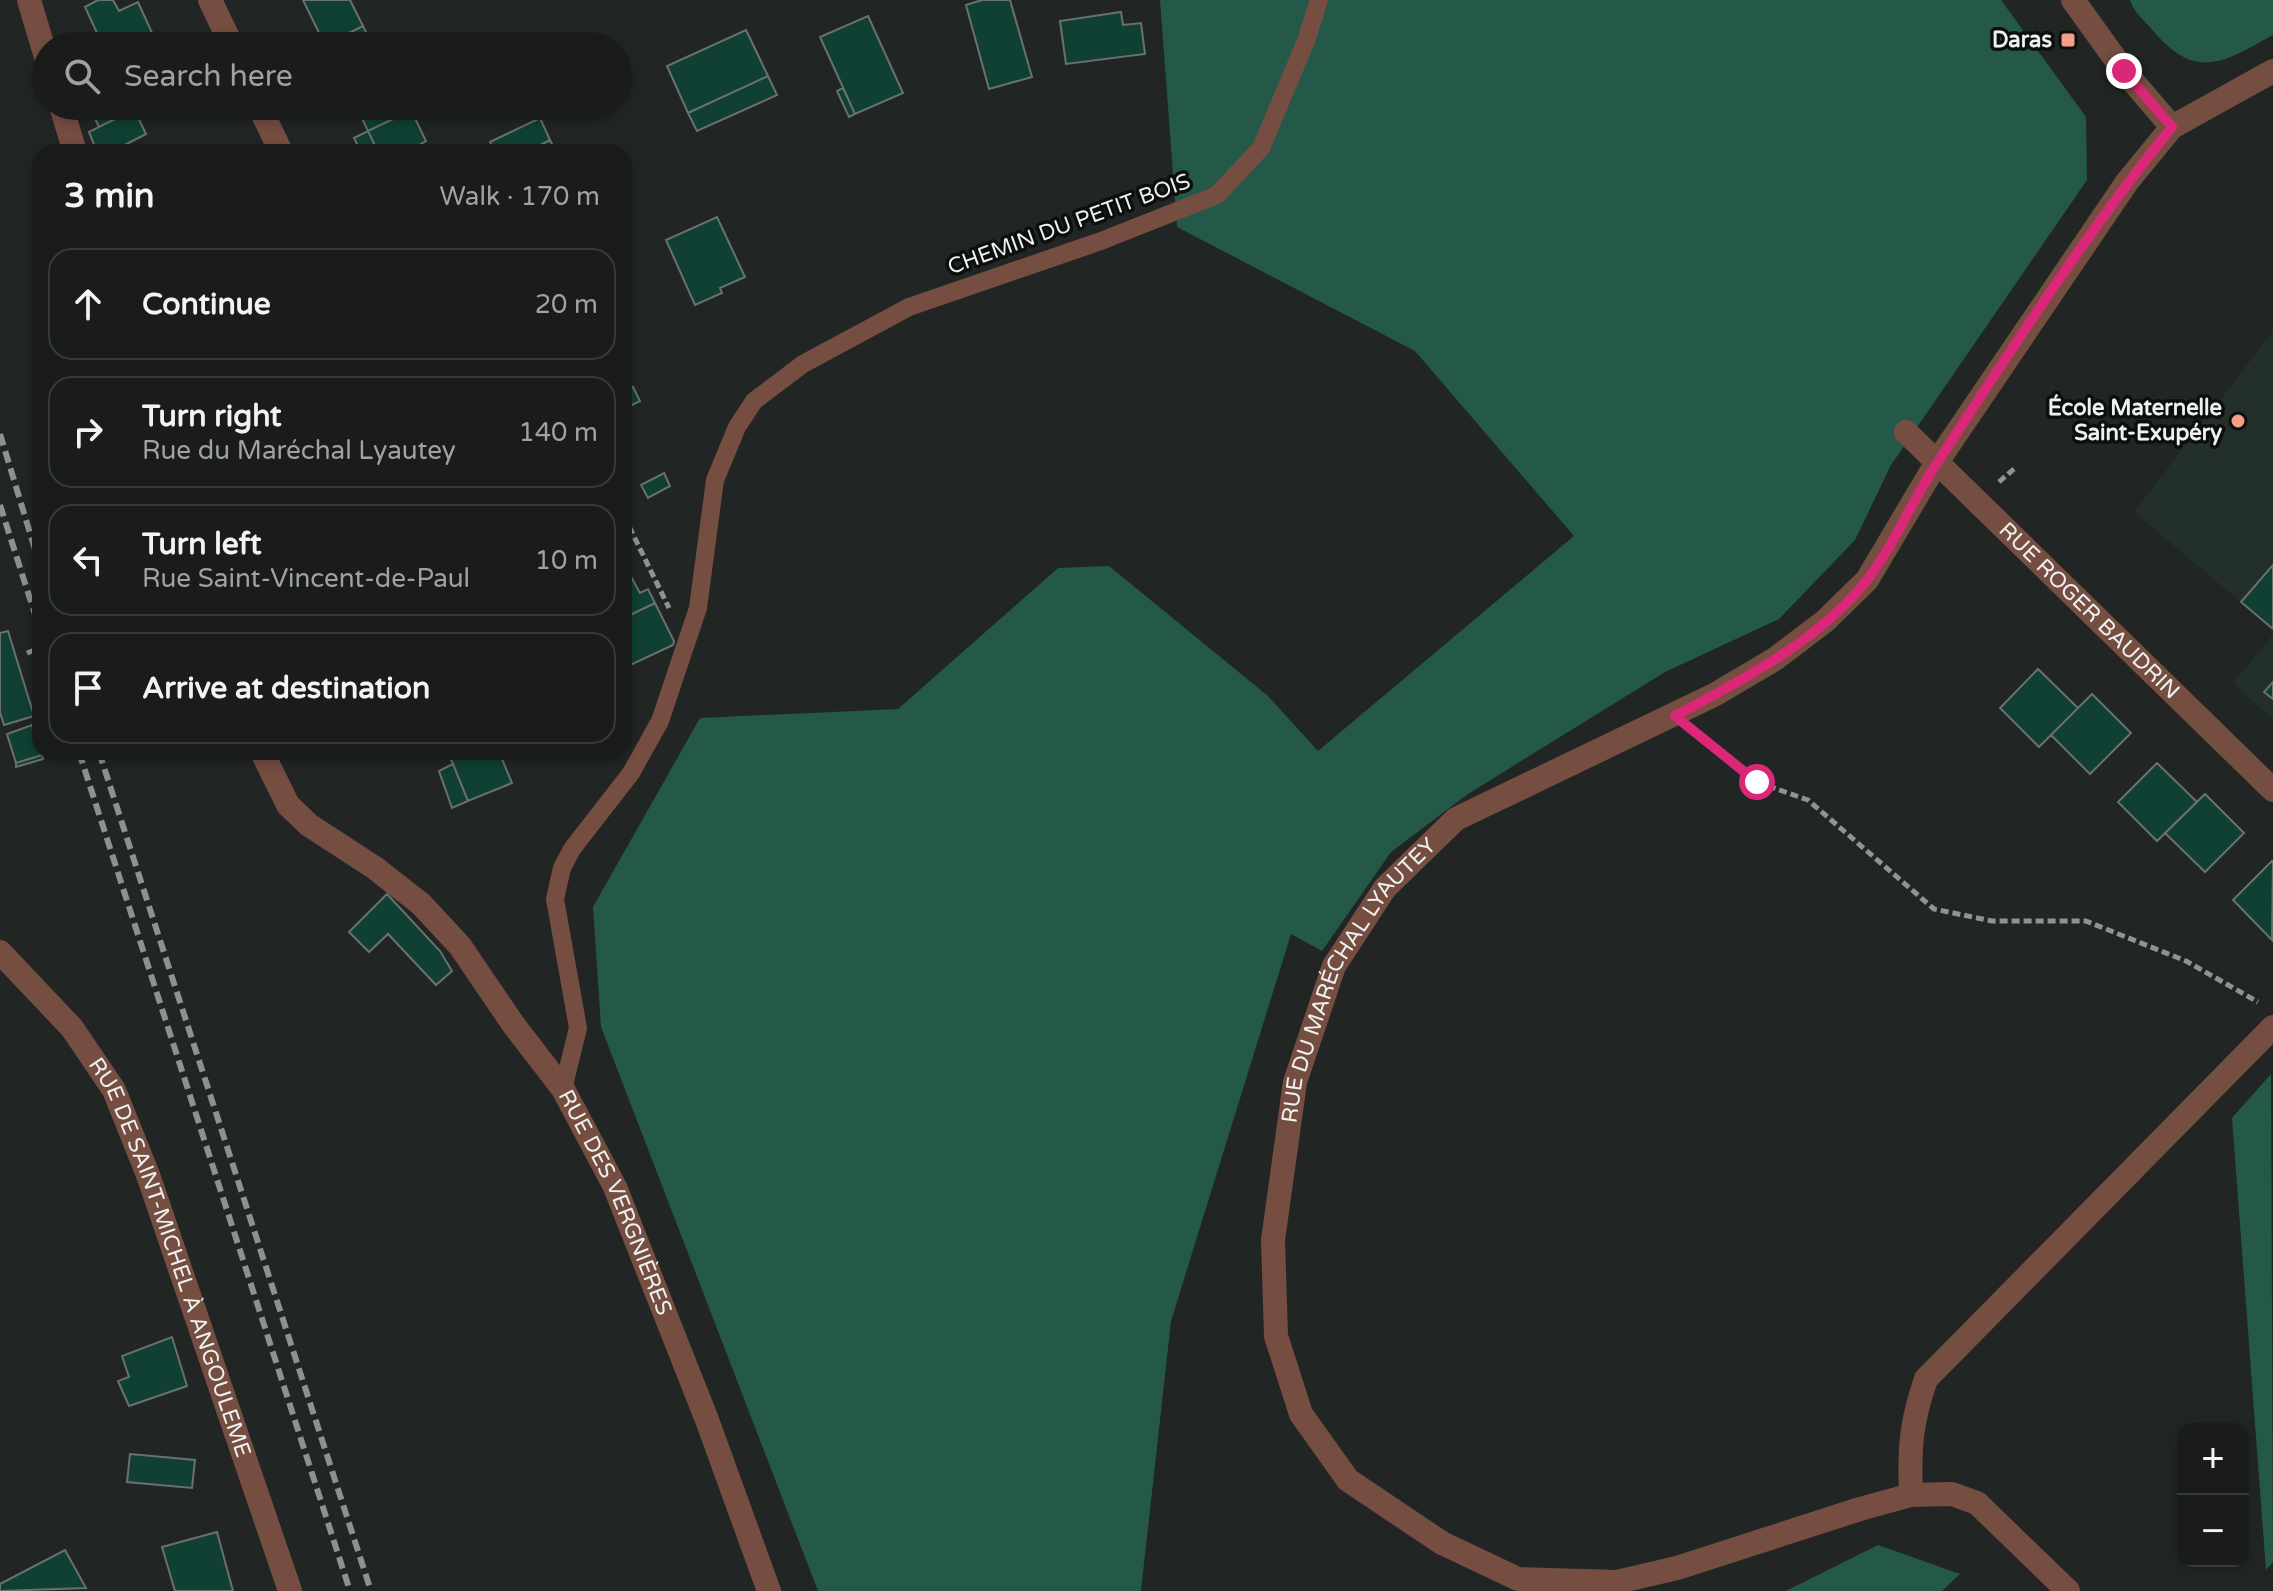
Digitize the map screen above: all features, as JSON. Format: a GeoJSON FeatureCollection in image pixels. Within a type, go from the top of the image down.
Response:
{"type":"FeatureCollection","features":[{"type":"Feature","properties":{"kind":"street"},"geometry":{"type":"LineString","coordinates":[[29,0],[39,32]]}},
{"type":"Feature","properties":{"kind":"street"},"geometry":{"type":"LineString","coordinates":[[210,0],[225,32]]}},
{"type":"Feature","properties":{"kind":"street"},"geometry":{"type":"LineString","coordinates":[[2073,0],[2124,71],[2172,127]]}},
{"type":"Feature","properties":{"kind":"street","name":"RUE DU MARÉCHAL LYAUTEY"},"geometry":{"type":"LineString","coordinates":[[2068,1591],[1977,1503],[1952,1494],[1911,1495],[1677,1568],[1617,1582],[1518,1579],[1442,1543],[1348,1480],[1301,1414],[1276,1336],[1273,1240],[1295,1082],[1334,966],[1385,888],[1456,819],[1675,716],[1775,659],[1825,621],[1867,580],[1937,462],[2127,182],[2172,127],[2273,71]]}},
{"type":"Feature","properties":{"kind":"street"},"geometry":{"type":"LineString","coordinates":[[65,120],[73,144]]}},
{"type":"Feature","properties":{"kind":"street"},"geometry":{"type":"LineString","coordinates":[[266,120],[277,144]]}},
{"type":"Feature","properties":{"kind":"street","name":"RUE ROGER BAUDRIN"},"geometry":{"type":"LineString","coordinates":[[1906,432],[2273,790]]}},
{"type":"Feature","properties":{"kind":"street","name":"RUE DES VERGNIÈRES"},"geometry":{"type":"LineString","coordinates":[[266,760],[288,805],[309,825],[375,868],[421,904],[460,946],[513,1024],[563,1089],[615,1187],[707,1420],[769,1591]]}},
{"type":"Feature","properties":{"kind":"street","name":"RUE DE SAINT-MICHEL À ANGOULEME"},"geometry":{"type":"LineString","coordinates":[[0,952],[72,1028],[114,1090],[148,1175],[290,1591]]}},
{"type":"Feature","properties":{"kind":"street"},"geometry":{"type":"LineString","coordinates":[[1911,1495],[1908,1445],[1913,1416],[1926,1379],[2271,1018]]}},
{"type":"Feature","properties":{"kind":"lane","name":"CHEMIN DU PETIT BOIS"},"geometry":{"type":"LineString","coordinates":[[563,1089],[578,1028],[555,899],[562,868],[572,849],[631,773],[660,721],[688,646],[698,608],[715,480],[737,427],[754,401],[803,364],[909,307],[1101,241],[1217,195],[1261,148],[1306,41],[1319,0]]}},
{"type":"Feature","properties":{"kind":"path"},"geometry":{"type":"LineString","coordinates":[[632,532],[688,646]]}},
{"type":"Feature","properties":{"kind":"path"},"geometry":{"type":"LineString","coordinates":[[27,653],[32,651]]}},
{"type":"Feature","properties":{"kind":"path"},"geometry":{"type":"LineString","coordinates":[[1675,716],[1757,782],[1808,800],[1934,909],[1992,921],[2086,921],[2186,961],[2271,1018]]}},
{"type":"Feature","properties":{"kind":"shaded area","name":"École Maternelle Saint-Exupéry"},"geometry":{"type":"Polygon","coordinates":[[[2273,331],[2273,629],[2134,512],[2273,331]]]}},
{"type":"Feature","properties":{"kind":"shaded area"},"geometry":{"type":"Polygon","coordinates":[[[2273,635],[2273,719],[2233,683],[2273,635]]]}},
{"type":"Feature","properties":{"kind":"green space"},"geometry":{"type":"Polygon","coordinates":[[[1160,0],[2001,0],[2086,117],[2087,180],[1891,465],[1855,540],[1779,619],[1665,672],[1468,794],[1391,852],[1322,951],[1291,934],[1171,1321],[1141,1591],[818,1591],[601,1027],[593,907],[700,718],[898,709],[1058,568],[1109,566],[1268,696],[1318,751],[1574,536],[1415,351],[1177,227],[1160,0]]]}},
{"type":"Feature","properties":{"kind":"green space"},"geometry":{"type":"Polygon","coordinates":[[[2130,0],[2273,0],[2273,35],[2227,58],[2199,62],[2171,49],[2137,13],[2130,0]]]}},
{"type":"Feature","properties":{"kind":"green space"},"geometry":{"type":"Polygon","coordinates":[[[2271,1074],[2273,1562],[2266,1570],[2232,1118],[2271,1074]]]}},
{"type":"Feature","properties":{"kind":"green space"},"geometry":{"type":"Polygon","coordinates":[[[1878,1545],[1960,1574],[1942,1591],[1786,1591],[1878,1545]]]}},
{"type":"Feature","properties":{"kind":"building"},"geometry":{"type":"Polygon","coordinates":[[[98,0],[113,0],[119,11],[138,2],[152,32],[97,32],[85,7],[98,0]]]}},
{"type":"Feature","properties":{"kind":"building"},"geometry":{"type":"Polygon","coordinates":[[[303,0],[350,0],[363,26],[351,32],[319,32],[303,0]]]}},
{"type":"Feature","properties":{"kind":"building"},"geometry":{"type":"Polygon","coordinates":[[[982,0],[1010,0],[1032,77],[989,89],[966,5],[982,0]]]}},
{"type":"Feature","properties":{"kind":"building"},"geometry":{"type":"Polygon","coordinates":[[[1121,12],[1123,25],[1141,23],[1145,54],[1066,64],[1060,21],[1121,12]]]}},
{"type":"Feature","properties":{"kind":"building"},"geometry":{"type":"Polygon","coordinates":[[[868,16],[903,93],[855,114],[820,37],[868,16]]]}},
{"type":"Feature","properties":{"kind":"building"},"geometry":{"type":"Polygon","coordinates":[[[363,26],[366,32],[351,32],[363,26]]]}},
{"type":"Feature","properties":{"kind":"building"},"geometry":{"type":"Polygon","coordinates":[[[746,30],[768,76],[688,113],[667,66],[746,30]]]}},
{"type":"Feature","properties":{"kind":"building"},"geometry":{"type":"Polygon","coordinates":[[[768,76],[777,95],[697,131],[688,113],[768,76]]]}},
{"type":"Feature","properties":{"kind":"building"},"geometry":{"type":"Polygon","coordinates":[[[843,88],[855,114],[849,117],[837,91],[843,88]]]}},
{"type":"Feature","properties":{"kind":"building"},"geometry":{"type":"Polygon","coordinates":[[[96,120],[113,120],[99,127],[96,120]]]}},
{"type":"Feature","properties":{"kind":"building"},"geometry":{"type":"Polygon","coordinates":[[[112,120],[139,120],[146,134],[127,144],[94,144],[89,132],[112,120]]]}},
{"type":"Feature","properties":{"kind":"building"},"geometry":{"type":"Polygon","coordinates":[[[363,120],[391,120],[368,131],[363,120]]]}},
{"type":"Feature","properties":{"kind":"building"},"geometry":{"type":"Polygon","coordinates":[[[391,120],[416,120],[426,141],[421,144],[374,144],[368,131],[391,120]]]}},
{"type":"Feature","properties":{"kind":"building"},"geometry":{"type":"Polygon","coordinates":[[[536,120],[541,120],[550,140],[542,144],[490,142],[536,120]]]}},
{"type":"Feature","properties":{"kind":"building"},"geometry":{"type":"Polygon","coordinates":[[[368,131],[374,144],[357,144],[354,138],[368,131]]]}},
{"type":"Feature","properties":{"kind":"building"},"geometry":{"type":"Polygon","coordinates":[[[717,217],[745,277],[720,288],[722,293],[695,305],[666,240],[717,217]]]}},
{"type":"Feature","properties":{"kind":"building"},"geometry":{"type":"Polygon","coordinates":[[[632,387],[640,401],[632,405],[632,387]]]}},
{"type":"Feature","properties":{"kind":"building"},"geometry":{"type":"Polygon","coordinates":[[[664,473],[670,486],[648,498],[641,485],[664,473]]]}},
{"type":"Feature","properties":{"kind":"building"},"geometry":{"type":"Polygon","coordinates":[[[2273,565],[2273,629],[2241,602],[2273,565]]]}},
{"type":"Feature","properties":{"kind":"building"},"geometry":{"type":"Polygon","coordinates":[[[632,578],[640,593],[648,589],[655,603],[632,614],[632,578]]]}},
{"type":"Feature","properties":{"kind":"building"},"geometry":{"type":"Polygon","coordinates":[[[655,603],[674,641],[673,645],[632,664],[632,614],[655,603]]]}},
{"type":"Feature","properties":{"kind":"building"},"geometry":{"type":"Polygon","coordinates":[[[8,631],[32,709],[32,717],[4,725],[0,712],[0,633],[8,631]]]}},
{"type":"Feature","properties":{"kind":"building"},"geometry":{"type":"Polygon","coordinates":[[[2038,669],[2078,708],[2039,747],[2000,708],[2038,669]]]}},
{"type":"Feature","properties":{"kind":"building"},"geometry":{"type":"Polygon","coordinates":[[[2273,682],[2273,699],[2264,692],[2273,682]]]}},
{"type":"Feature","properties":{"kind":"building"},"geometry":{"type":"Polygon","coordinates":[[[2092,694],[2131,733],[2090,774],[2051,735],[2092,694]]]}},
{"type":"Feature","properties":{"kind":"building"},"geometry":{"type":"Polygon","coordinates":[[[32,725],[32,758],[16,763],[7,734],[32,725]]]}},
{"type":"Feature","properties":{"kind":"building"},"geometry":{"type":"Polygon","coordinates":[[[32,758],[40,760],[16,767],[16,763],[32,758]]]}},
{"type":"Feature","properties":{"kind":"building"},"geometry":{"type":"Polygon","coordinates":[[[451,760],[502,760],[512,783],[468,801],[451,760]]]}},
{"type":"Feature","properties":{"kind":"building"},"geometry":{"type":"Polygon","coordinates":[[[2157,763],[2197,802],[2157,841],[2118,802],[2157,763]]]}},
{"type":"Feature","properties":{"kind":"building"},"geometry":{"type":"Polygon","coordinates":[[[453,764],[468,801],[452,808],[439,771],[453,764]]]}},
{"type":"Feature","properties":{"kind":"building"},"geometry":{"type":"Polygon","coordinates":[[[2205,794],[2244,833],[2205,872],[2165,833],[2205,794]]]}},
{"type":"Feature","properties":{"kind":"building"},"geometry":{"type":"Polygon","coordinates":[[[2273,862],[2272,940],[2233,900],[2273,862]]]}},
{"type":"Feature","properties":{"kind":"building"},"geometry":{"type":"Polygon","coordinates":[[[387,894],[440,951],[452,971],[436,985],[388,934],[369,952],[349,932],[387,894]]]}},
{"type":"Feature","properties":{"kind":"building"},"geometry":{"type":"Polygon","coordinates":[[[172,1337],[187,1386],[129,1406],[118,1381],[129,1377],[122,1356],[172,1337]]]}},
{"type":"Feature","properties":{"kind":"building"},"geometry":{"type":"Polygon","coordinates":[[[130,1454],[195,1460],[192,1488],[127,1482],[130,1454]]]}},
{"type":"Feature","properties":{"kind":"building"},"geometry":{"type":"Polygon","coordinates":[[[217,1532],[233,1591],[175,1591],[162,1547],[217,1532]]]}},
{"type":"Feature","properties":{"kind":"building"},"geometry":{"type":"Polygon","coordinates":[[[65,1550],[86,1588],[0,1591],[0,1584],[65,1550]]]}},
{"type":"Feature","properties":{"kind":"railway"},"geometry":{"type":"LineString","coordinates":[[0,434],[32,540]]}},
{"type":"Feature","properties":{"kind":"railway"},"geometry":{"type":"LineString","coordinates":[[0,505],[32,605]]}},
{"type":"Feature","properties":{"kind":"railway"},"geometry":{"type":"LineString","coordinates":[[82,760],[350,1591]]}},
{"type":"Feature","properties":{"kind":"railway"},"geometry":{"type":"LineString","coordinates":[[102,760],[371,1591]]}},
{"type":"Feature","properties":{"kind":"place","name":"Daras"},"geometry":{"type":"Point","coordinates":[2068,40]}},
{"type":"Feature","properties":{"kind":"place","name":"École Maternelle Saint-Exupéry"},"geometry":{"type":"Point","coordinates":[2238,421]}},
{"type":"Feature","properties":{"kind":"route"},"geometry":{"type":"LineString","coordinates":[[1757,782],[1675,716],[1775,659],[1825,621],[1867,580],[1937,462],[2127,182],[2172,127],[2124,71]]}}]}
